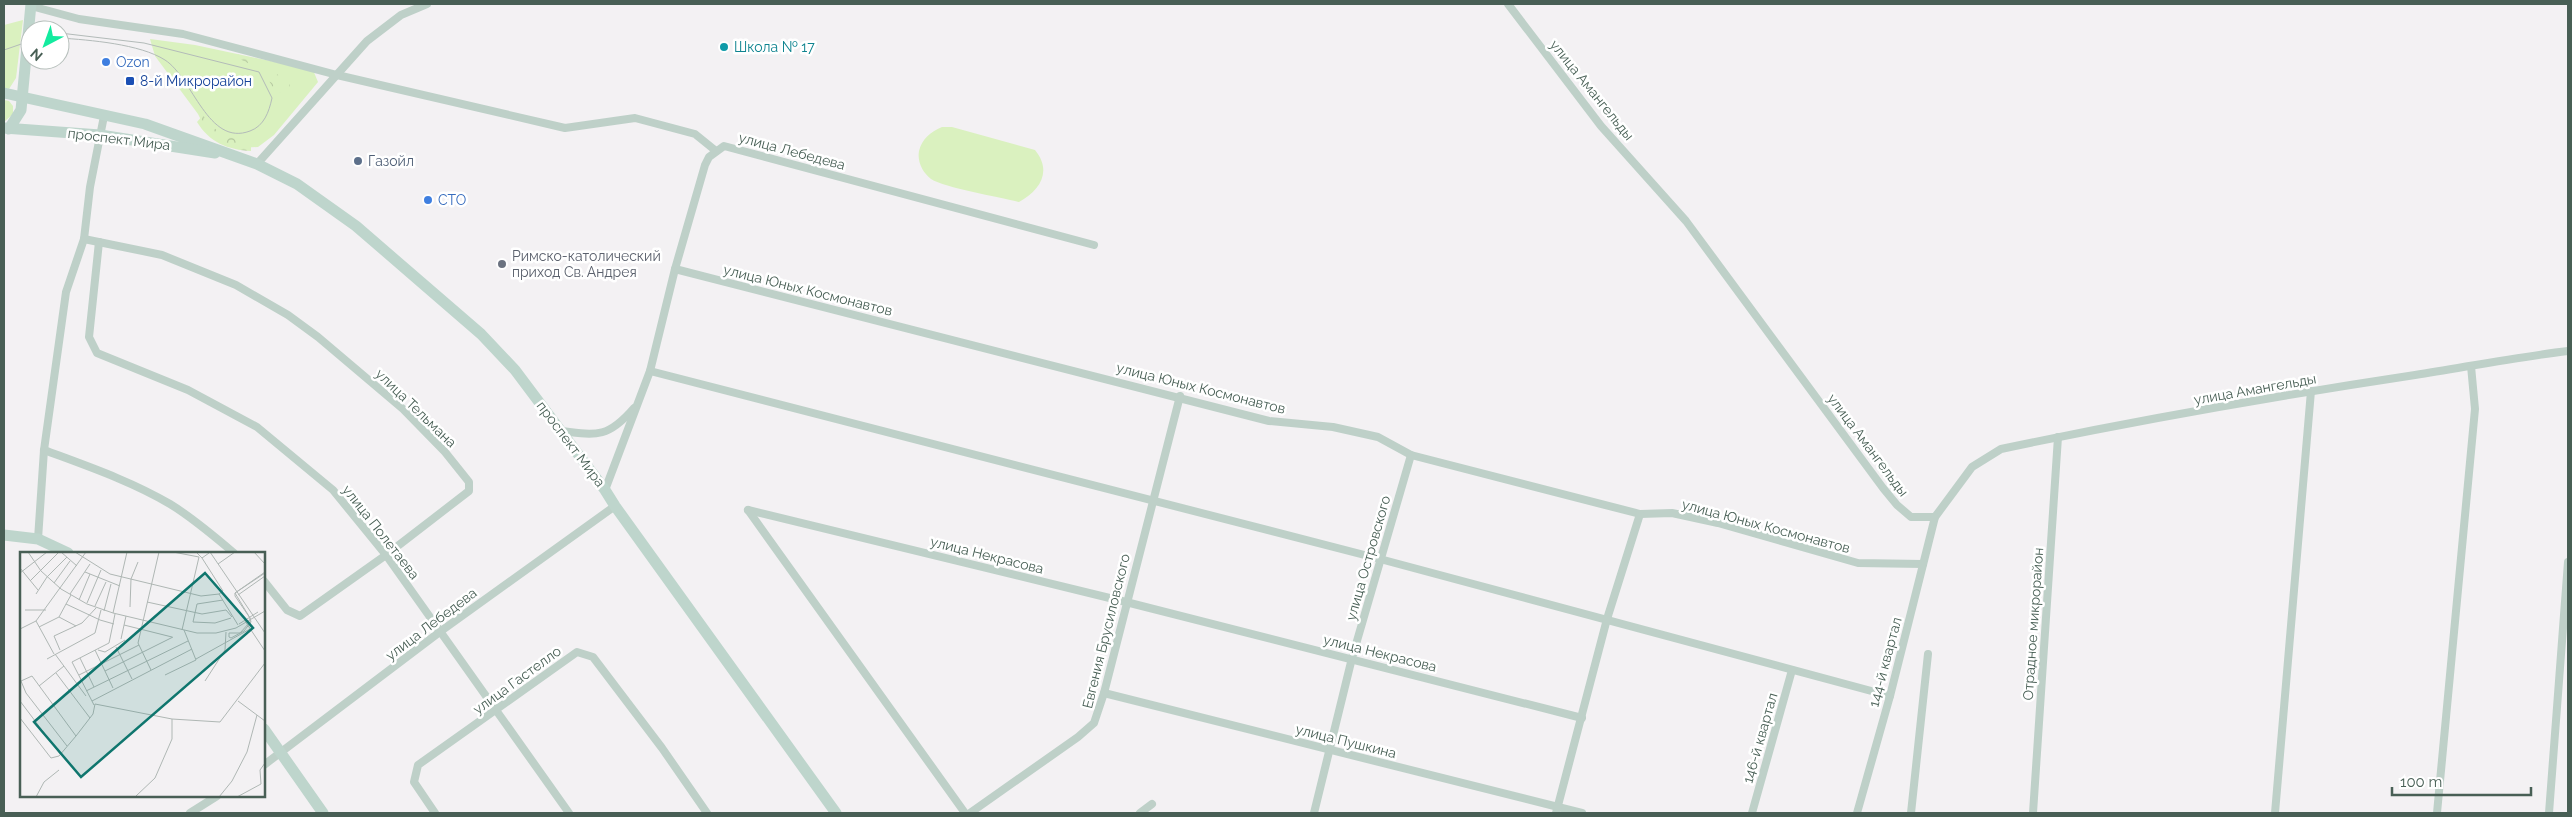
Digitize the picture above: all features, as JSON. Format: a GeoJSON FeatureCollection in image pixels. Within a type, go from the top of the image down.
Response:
{"type":"FeatureCollection","features":[{"type":"Feature","properties":{"kind":"main road"},"geometry":{"type":"LineString","coordinates":[[22,97],[31,5]]}},
{"type":"Feature","properties":{"kind":"main road","name":"проспект Мира"},"geometry":{"type":"LineString","coordinates":[[4,93],[154,127],[257,164],[297,184],[356,226],[438,296],[515,370],[562,431],[836,813]]}},
{"type":"Feature","properties":{"kind":"main road","name":"проспект Мира"},"geometry":{"type":"LineString","coordinates":[[6,128],[21,110],[22,97]]}},
{"type":"Feature","properties":{"kind":"main road","name":"проспект Мира"},"geometry":{"type":"LineString","coordinates":[[6,128],[100,135],[229,155]]}},
{"type":"Feature","properties":{"kind":"main road"},"geometry":{"type":"LineString","coordinates":[[4,535],[38,539],[66,552]]}},
{"type":"Feature","properties":{"kind":"main road"},"geometry":{"type":"LineString","coordinates":[[265,730],[323,813]]}},
{"type":"Feature","properties":{"kind":"street"},"geometry":{"type":"LineString","coordinates":[[257,164],[367,41],[402,15],[427,4]]}},
{"type":"Feature","properties":{"kind":"street","name":"улица Амангельды"},"geometry":{"type":"LineString","coordinates":[[1508,4],[1601,126],[1686,221],[1897,505],[1911,517],[1935,517],[1972,467],[2001,449],[2311,391],[2511,358],[2568,351]]}},
{"type":"Feature","properties":{"kind":"street"},"geometry":{"type":"LineString","coordinates":[[31,5],[80,19],[183,34],[336,75],[565,128],[635,118],[695,134],[716,151],[705,165],[675,269],[650,371],[605,490]]}},
{"type":"Feature","properties":{"kind":"street"},"geometry":{"type":"LineString","coordinates":[[38,539],[44,450],[66,292],[84,238],[90,187],[104,116]]}},
{"type":"Feature","properties":{"kind":"street","name":"улица Лебедева"},"geometry":{"type":"LineString","coordinates":[[716,151],[724,146],[1094,245]]}},
{"type":"Feature","properties":{"kind":"street","name":"улица Тельмана"},"geometry":{"type":"LineString","coordinates":[[84,238],[162,255],[236,286],[288,315],[318,337],[403,409],[446,452],[469,482],[469,491],[386,555],[300,616],[287,610],[265,582]]}},
{"type":"Feature","properties":{"kind":"street","name":"улица Полетаева"},"geometry":{"type":"LineString","coordinates":[[99,242],[89,338],[97,353],[188,390],[257,427],[333,490],[386,555],[569,813]]}},
{"type":"Feature","properties":{"kind":"street","name":"улица Юных Космонавтов"},"geometry":{"type":"LineString","coordinates":[[675,269],[1180,396],[1269,421],[1333,427],[1378,437],[1411,455],[1640,514],[1672,513],[1718,523],[1858,563],[1923,564]]}},
{"type":"Feature","properties":{"kind":"street"},"geometry":{"type":"LineString","coordinates":[[2438,813],[2474,409],[2471,366]]}},
{"type":"Feature","properties":{"kind":"street"},"geometry":{"type":"LineString","coordinates":[[650,371],[1380,559],[1890,696]]}},
{"type":"Feature","properties":{"kind":"street"},"geometry":{"type":"LineString","coordinates":[[2275,813],[2311,391]]}},
{"type":"Feature","properties":{"kind":"street","name":"Евгения Брусиловского"},"geometry":{"type":"LineString","coordinates":[[970,813],[1078,737],[1094,723],[1104,693],[1180,396]]}},
{"type":"Feature","properties":{"kind":"street"},"geometry":{"type":"LineString","coordinates":[[562,431],[586,434],[616,428],[635,407]]}},
{"type":"Feature","properties":{"kind":"street","name":"Отрадное микрорайон"},"geometry":{"type":"LineString","coordinates":[[2033,813],[2058,437]]}},
{"type":"Feature","properties":{"kind":"street"},"geometry":{"type":"LineString","coordinates":[[44,450],[139,488],[170,504],[233,552]]}},
{"type":"Feature","properties":{"kind":"street","name":"улица Островского"},"geometry":{"type":"LineString","coordinates":[[1314,813],[1352,658],[1411,455]]}},
{"type":"Feature","properties":{"kind":"street","name":"улица Лебедева"},"geometry":{"type":"LineString","coordinates":[[265,764],[441,631],[615,506]]}},
{"type":"Feature","properties":{"kind":"street","name":"улица Некрасова"},"geometry":{"type":"LineString","coordinates":[[965,813],[748,510],[1352,658],[1582,718]]}},
{"type":"Feature","properties":{"kind":"street"},"geometry":{"type":"LineString","coordinates":[[1557,810],[1607,619],[1640,514]]}},
{"type":"Feature","properties":{"kind":"street","name":"144-й квартал"},"geometry":{"type":"LineString","coordinates":[[1857,813],[1890,696],[1935,517]]}},
{"type":"Feature","properties":{"kind":"street"},"geometry":{"type":"LineString","coordinates":[[2549,813],[2568,562]]}},
{"type":"Feature","properties":{"kind":"street","name":"улица Гастелло"},"geometry":{"type":"LineString","coordinates":[[435,813],[414,782],[418,766],[577,652],[593,657],[662,748],[707,813]]}},
{"type":"Feature","properties":{"kind":"street"},"geometry":{"type":"LineString","coordinates":[[1911,813],[1928,654]]}},
{"type":"Feature","properties":{"kind":"street","name":"146-й квартал"},"geometry":{"type":"LineString","coordinates":[[1752,813],[1792,670]]}},
{"type":"Feature","properties":{"kind":"street","name":"улица Пушкина"},"geometry":{"type":"LineString","coordinates":[[1104,693],[1557,810],[1582,813]]}},
{"type":"Feature","properties":{"kind":"street"},"geometry":{"type":"LineString","coordinates":[[190,813],[215,797]]}},
{"type":"Feature","properties":{"kind":"street"},"geometry":{"type":"LineString","coordinates":[[1140,813],[1152,804]]}},
{"type":"Feature","properties":{"kind":"green space"},"geometry":{"type":"Polygon","coordinates":[[[20,21],[20,45],[16,78],[9,89],[4,88],[4,25],[20,21]]]}},
{"type":"Feature","properties":{"kind":"green space"},"geometry":{"type":"Polygon","coordinates":[[[150,39],[195,45],[313,70],[318,82],[274,135],[258,147],[239,148],[207,132],[198,114],[155,56],[150,39]]]}},
{"type":"Feature","properties":{"kind":"green space"},"geometry":{"type":"Polygon","coordinates":[[[238,54],[290,81],[290,89],[276,94],[265,75],[256,67],[236,57],[238,54]]]}},
{"type":"Feature","properties":{"kind":"green space"},"geometry":{"type":"Polygon","coordinates":[[[4,100],[9,101],[13,106],[13,114],[4,122],[4,100]]]}},
{"type":"Feature","properties":{"kind":"green space"},"geometry":{"type":"Polygon","coordinates":[[[203,115],[218,131],[230,137],[251,139],[251,151],[227,147],[213,140],[197,122],[203,115]]]}},
{"type":"Feature","properties":{"kind":"green space"},"geometry":{"type":"Polygon","coordinates":[[[942,127],[952,127],[1035,150],[1043,166],[1043,173],[1038,187],[1019,202],[960,189],[931,179],[921,167],[919,151],[927,136],[942,127]]]}},
{"type":"Feature","properties":{"kind":"tram line"},"geometry":{"type":"LineString","coordinates":[[70,34],[144,43],[259,72],[272,98],[269,108],[265,118],[255,129],[235,133],[223,129],[212,120],[175,69],[165,60],[142,50],[129,47],[70,39]]}},
{"type":"Feature","properties":{"kind":"tram line"},"geometry":{"type":"LineString","coordinates":[[4,50],[20,44]]}},
{"type":"Feature","properties":{"kind":"place","name":"Школа № 17"},"geometry":{"type":"Point","coordinates":[724,47]}},
{"type":"Feature","properties":{"kind":"place","name":"Ozon"},"geometry":{"type":"Point","coordinates":[106,62]}},
{"type":"Feature","properties":{"kind":"place","name":"8-й Микрорайон"},"geometry":{"type":"Point","coordinates":[130,81]}},
{"type":"Feature","properties":{"kind":"place","name":"Газойл"},"geometry":{"type":"Point","coordinates":[358,161]}},
{"type":"Feature","properties":{"kind":"place","name":"СТО"},"geometry":{"type":"Point","coordinates":[428,200]}},
{"type":"Feature","properties":{"kind":"place","name":"Римско-католический приход Св. Андрея"},"geometry":{"type":"Point","coordinates":[502,264]}}]}
